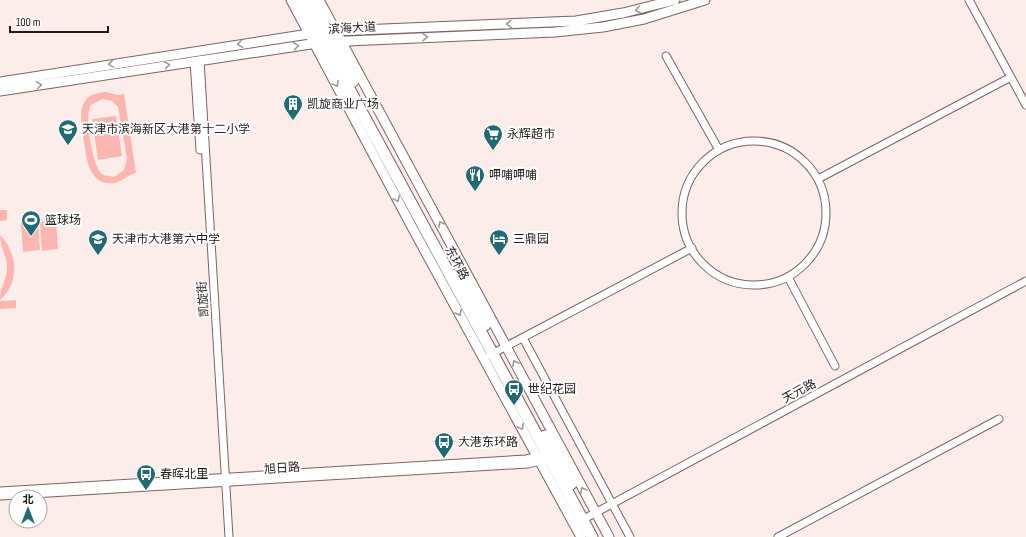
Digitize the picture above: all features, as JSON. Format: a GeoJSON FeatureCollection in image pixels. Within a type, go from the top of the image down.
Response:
{"type":"FeatureCollection","features":[{"type":"Feature","properties":{"kind":"highway","name":"东环路"},"geometry":{"type":"LineString","coordinates":[[301,0],[325,37],[550,454],[600,537]]}},
{"type":"Feature","properties":{"kind":"highway","name":"东环路"},"geometry":{"type":"LineString","coordinates":[[310,0],[325,37]]}},
{"type":"Feature","properties":{"kind":"highway","name":"东环路"},"geometry":{"type":"LineString","coordinates":[[589,517],[592,537]]}},
{"type":"Feature","properties":{"kind":"main road"},"geometry":{"type":"LineString","coordinates":[[291,0],[325,37],[550,454],[589,517],[609,537]]}},
{"type":"Feature","properties":{"kind":"main road"},"geometry":{"type":"LineString","coordinates":[[319,0],[325,37]]}},
{"type":"Feature","properties":{"kind":"main road","name":"滨海大道"},"geometry":{"type":"LineString","coordinates":[[0,82],[325,37],[568,21],[623,13],[675,0]]}},
{"type":"Feature","properties":{"kind":"main road","name":"滨海大道"},"geometry":{"type":"LineString","coordinates":[[0,91],[197,60],[325,37],[579,30],[644,19],[705,0]]}},
{"type":"Feature","properties":{"kind":"main road"},"geometry":{"type":"LineString","coordinates":[[550,454],[581,537]]}},
{"type":"Feature","properties":{"kind":"street"},"geometry":{"type":"LineString","coordinates":[[969,0],[1026,105]]}},
{"type":"Feature","properties":{"kind":"street"},"geometry":{"type":"LineString","coordinates":[[666,56],[719,150]]}},
{"type":"Feature","properties":{"kind":"street","name":"凯旋街"},"geometry":{"type":"LineString","coordinates":[[197,60],[223,480],[225,537]]}},
{"type":"Feature","properties":{"kind":"street"},"geometry":{"type":"LineString","coordinates":[[818,179],[1011,77]]}},
{"type":"Feature","properties":{"kind":"street"},"geometry":{"type":"LineString","coordinates":[[741,142],[764,142],[786,148],[804,161],[818,179],[826,201],[826,223],[824,231],[819,245],[806,264],[788,277],[764,285],[739,284],[716,275],[697,258],[685,236],[681,211],[686,187],[700,165],[719,150],[741,142]]}},
{"type":"Feature","properties":{"kind":"street"},"geometry":{"type":"LineString","coordinates":[[495,352],[692,248]]}},
{"type":"Feature","properties":{"kind":"street"},"geometry":{"type":"LineString","coordinates":[[788,277],[835,366]]}},
{"type":"Feature","properties":{"kind":"street","name":"天元路"},"geometry":{"type":"LineString","coordinates":[[589,517],[1026,282]]}},
{"type":"Feature","properties":{"kind":"street"},"geometry":{"type":"LineString","coordinates":[[523,338],[630,537]]}},
{"type":"Feature","properties":{"kind":"street"},"geometry":{"type":"LineString","coordinates":[[778,537],[999,419]]}},
{"type":"Feature","properties":{"kind":"street","name":"旭日路"},"geometry":{"type":"LineString","coordinates":[[0,496],[550,454]]}},
{"type":"Feature","properties":{"kind":"street","name":"凯旋街"},"geometry":{"type":"LineString","coordinates":[[223,480],[229,537]]}},
{"type":"Feature","properties":{"kind":"street","name":"旭日路"},"geometry":{"type":"LineString","coordinates":[[0,491],[223,480]]}},
{"type":"Feature","properties":{"kind":"shaded area"},"geometry":{"type":"Polygon","coordinates":[[[106,92],[118,95],[124,94],[136,173],[116,183],[106,183],[97,179],[89,167],[81,117],[84,102],[89,97],[106,92]],[[102,99],[91,105],[88,119],[90,141],[99,170],[103,175],[114,177],[124,170],[127,159],[118,107],[112,101],[102,99]]]}},
{"type":"Feature","properties":{"kind":"shaded area"},"geometry":{"type":"Polygon","coordinates":[[[116,116],[122,156],[98,160],[92,119],[116,116]]]}},
{"type":"Feature","properties":{"kind":"shaded area"},"geometry":{"type":"Polygon","coordinates":[[[0,210],[7,210],[7,220],[0,221],[0,210]]]}},
{"type":"Feature","properties":{"kind":"shaded area","name":"篮球场"},"geometry":{"type":"Polygon","coordinates":[[[56,221],[58,249],[42,251],[40,222],[56,221]]]}},
{"type":"Feature","properties":{"kind":"shaded area","name":"篮球场"},"geometry":{"type":"Polygon","coordinates":[[[38,222],[40,250],[23,252],[21,223],[38,222]]]}},
{"type":"Feature","properties":{"kind":"shaded area"},"geometry":{"type":"Polygon","coordinates":[[[0,235],[6,242],[13,259],[14,277],[11,285],[0,300],[7,265],[0,235]]]}},
{"type":"Feature","properties":{"kind":"shaded area"},"geometry":{"type":"Polygon","coordinates":[[[16,300],[16,308],[0,309],[0,301],[16,300]]]}},
{"type":"Feature","properties":{"kind":"place","name":"凯旋商业广场"},"geometry":{"type":"Point","coordinates":[293,121]}},
{"type":"Feature","properties":{"kind":"place","name":"天津市滨海新区大港第十二小学"},"geometry":{"type":"Point","coordinates":[68,146]}},
{"type":"Feature","properties":{"kind":"place","name":"永辉超市"},"geometry":{"type":"Point","coordinates":[493,151]}},
{"type":"Feature","properties":{"kind":"place","name":"呷哺呷哺"},"geometry":{"type":"Point","coordinates":[475,192]}},
{"type":"Feature","properties":{"kind":"place","name":"篮球场"},"geometry":{"type":"Point","coordinates":[31,237]}},
{"type":"Feature","properties":{"kind":"place","name":"天津市大港第六中学"},"geometry":{"type":"Point","coordinates":[98,256]}},
{"type":"Feature","properties":{"kind":"place","name":"三鼎园"},"geometry":{"type":"Point","coordinates":[499,256]}},
{"type":"Feature","properties":{"kind":"place","name":"世纪花园"},"geometry":{"type":"Point","coordinates":[514,406]}},
{"type":"Feature","properties":{"kind":"place","name":"大港东环路"},"geometry":{"type":"Point","coordinates":[444,459]}},
{"type":"Feature","properties":{"kind":"place","name":"春晖北里"},"geometry":{"type":"Point","coordinates":[146,491]}}]}
